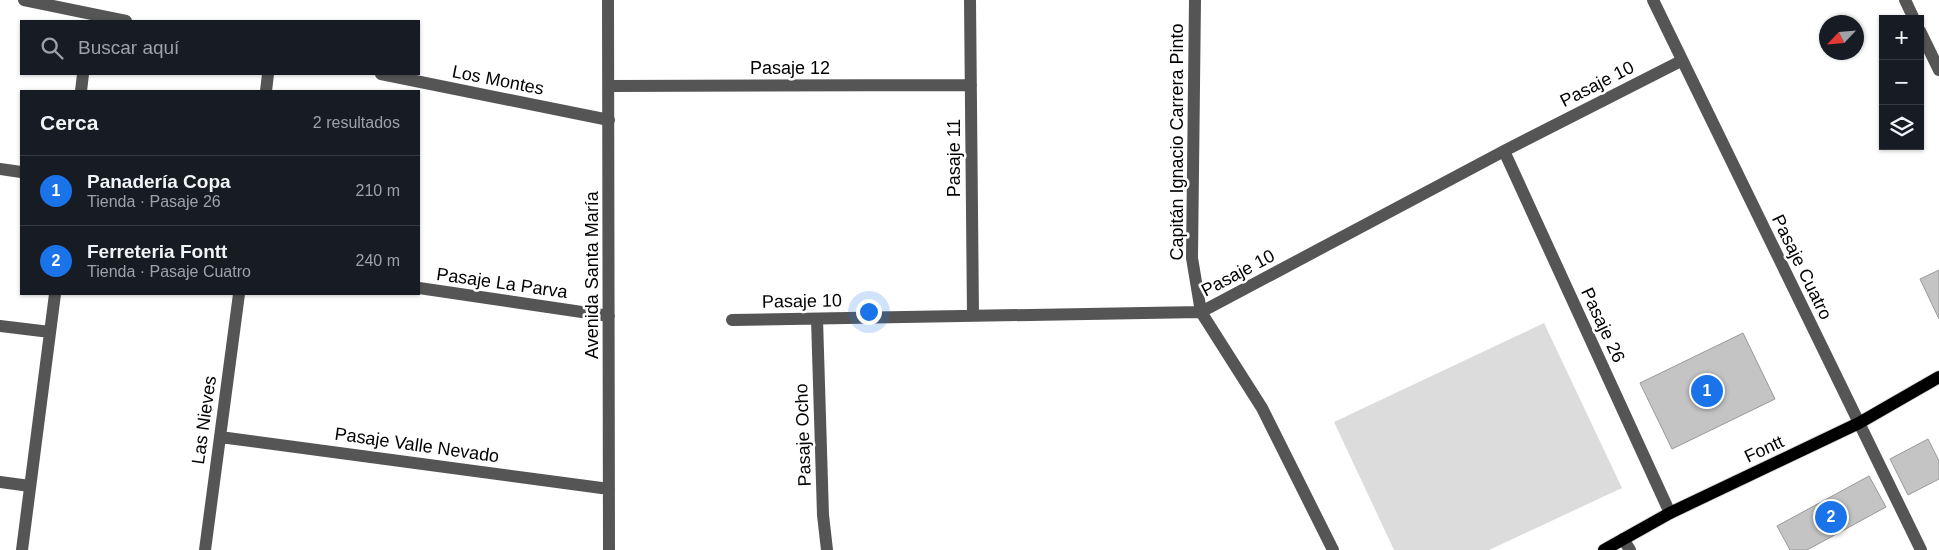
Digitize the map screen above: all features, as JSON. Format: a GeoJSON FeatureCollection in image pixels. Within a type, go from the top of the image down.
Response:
{"type":"FeatureCollection","features":[{"type":"Feature","properties":{"kind":"main road","name":"Fontt"},"geometry":{"type":"LineString","coordinates":[[1604,550],[1626,545],[1670,513],[1859,423],[1939,377]]}},
{"type":"Feature","properties":{"kind":"street"},"geometry":{"type":"LineString","coordinates":[[24,0],[90,18],[114,20]]}},
{"type":"Feature","properties":{"kind":"street","name":"Avenida Santa María"},"geometry":{"type":"LineString","coordinates":[[608,0],[609,550]]}},
{"type":"Feature","properties":{"kind":"street","name":"Pasaje 11"},"geometry":{"type":"LineString","coordinates":[[970,0],[973,316]]}},
{"type":"Feature","properties":{"kind":"street","name":"Capitán Ignacio Carrera Pinto"},"geometry":{"type":"LineString","coordinates":[[1195,0],[1192,258],[1201,312],[1262,408],[1333,550]]}},
{"type":"Feature","properties":{"kind":"street","name":"Pasaje Cuatro"},"geometry":{"type":"LineString","coordinates":[[1653,0],[1681,61],[1921,550]]}},
{"type":"Feature","properties":{"kind":"street"},"geometry":{"type":"LineString","coordinates":[[1905,0],[1912,15]]}},
{"type":"Feature","properties":{"kind":"street"},"geometry":{"type":"LineString","coordinates":[[1924,39],[1939,70]]}},
{"type":"Feature","properties":{"kind":"street","name":"Pasaje 10"},"geometry":{"type":"LineString","coordinates":[[732,320],[1201,312],[1504,151],[1681,61]]}},
{"type":"Feature","properties":{"kind":"street"},"geometry":{"type":"LineString","coordinates":[[81,90],[83,75]]}},
{"type":"Feature","properties":{"kind":"street"},"geometry":{"type":"LineString","coordinates":[[266,90],[268,75]]}},
{"type":"Feature","properties":{"kind":"street","name":"Los Montes"},"geometry":{"type":"LineString","coordinates":[[386,75],[609,120]]}},
{"type":"Feature","properties":{"kind":"street","name":"Pasaje 12"},"geometry":{"type":"LineString","coordinates":[[608,86],[971,85]]}},
{"type":"Feature","properties":{"kind":"street","name":"Pasaje 26"},"geometry":{"type":"LineString","coordinates":[[1504,151],[1670,513]]}},
{"type":"Feature","properties":{"kind":"street"},"geometry":{"type":"LineString","coordinates":[[0,169],[20,172]]}},
{"type":"Feature","properties":{"kind":"street","name":"Pasaje La Parva"},"geometry":{"type":"LineString","coordinates":[[420,288],[609,316]]}},
{"type":"Feature","properties":{"kind":"street"},"geometry":{"type":"LineString","coordinates":[[22,550],[55,295]]}},
{"type":"Feature","properties":{"kind":"street","name":"Las Nieves"},"geometry":{"type":"LineString","coordinates":[[204,550],[239,295]]}},
{"type":"Feature","properties":{"kind":"street","name":"Pasaje Ocho"},"geometry":{"type":"LineString","coordinates":[[817,319],[823,515],[827,550]]}},
{"type":"Feature","properties":{"kind":"street"},"geometry":{"type":"LineString","coordinates":[[0,326],[50,332]]}},
{"type":"Feature","properties":{"kind":"street","name":"Pasaje Valle Nevado"},"geometry":{"type":"LineString","coordinates":[[220,437],[609,488]]}},
{"type":"Feature","properties":{"kind":"street"},"geometry":{"type":"LineString","coordinates":[[0,482],[30,486]]}},
{"type":"Feature","properties":{"kind":"shaded area"},"geometry":{"type":"Polygon","coordinates":[[[1544,323],[1622,488],[1489,550],[1394,550],[1334,422],[1544,323]]]}},
{"type":"Feature","properties":{"kind":"building"},"geometry":{"type":"Polygon","coordinates":[[[1939,270],[1939,319],[1920,279],[1939,270]]]}},
{"type":"Feature","properties":{"kind":"building"},"geometry":{"type":"Polygon","coordinates":[[[1743,333],[1775,399],[1672,449],[1640,383],[1743,333]]]}},
{"type":"Feature","properties":{"kind":"building"},"geometry":{"type":"Polygon","coordinates":[[[1928,439],[1939,461],[1939,479],[1908,495],[1890,459],[1928,439]]]}},
{"type":"Feature","properties":{"kind":"building"},"geometry":{"type":"Polygon","coordinates":[[[1869,476],[1886,507],[1807,550],[1790,550],[1777,526],[1869,476]]]}},
{"type":"Feature","properties":{"kind":"place","name":"Panadería Copa"},"geometry":{"type":"Point","coordinates":[1707,391]}},
{"type":"Feature","properties":{"kind":"place","name":"Ferreteria Fontt"},"geometry":{"type":"Point","coordinates":[1831,517]}}]}
